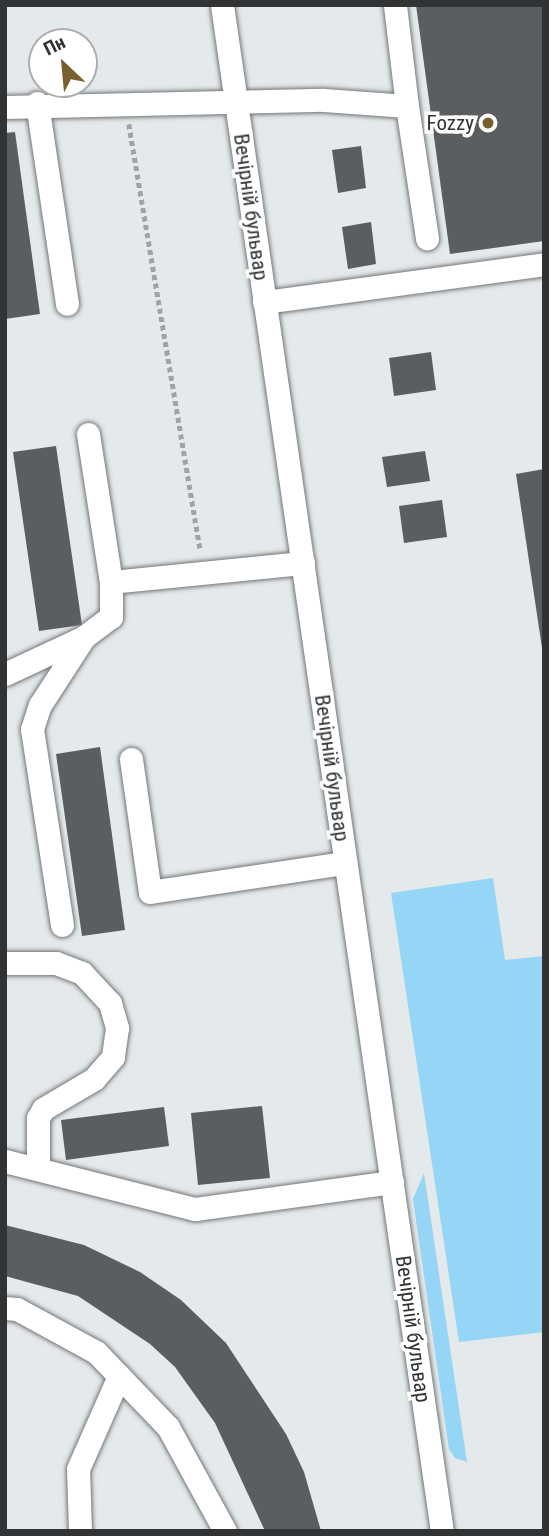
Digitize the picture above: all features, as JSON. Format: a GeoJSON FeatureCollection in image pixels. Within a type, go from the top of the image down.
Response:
{"type":"FeatureCollection","features":[{"type":"Feature","properties":{"kind":"street","name":"Вечірній бульвар"},"geometry":{"type":"LineString","coordinates":[[222,5],[442,1531]]}},
{"type":"Feature","properties":{"kind":"street"},"geometry":{"type":"LineString","coordinates":[[395,5],[427,238]]}},
{"type":"Feature","properties":{"kind":"street"},"geometry":{"type":"LineString","coordinates":[[5,107],[37,103],[125,105],[324,100],[407,106]]}},
{"type":"Feature","properties":{"kind":"street"},"geometry":{"type":"LineString","coordinates":[[37,103],[68,304]]}},
{"type":"Feature","properties":{"kind":"street"},"geometry":{"type":"LineString","coordinates":[[264,302],[544,264]]}},
{"type":"Feature","properties":{"kind":"street"},"geometry":{"type":"LineString","coordinates":[[5,674],[84,637],[111,617],[111,582],[88,434]]}},
{"type":"Feature","properties":{"kind":"street"},"geometry":{"type":"LineString","coordinates":[[111,582],[303,563]]}},
{"type":"Feature","properties":{"kind":"street"},"geometry":{"type":"LineString","coordinates":[[62,925],[32,729],[40,705],[84,637]]}},
{"type":"Feature","properties":{"kind":"street"},"geometry":{"type":"LineString","coordinates":[[131,759],[150,892],[345,863]]}},
{"type":"Feature","properties":{"kind":"street"},"geometry":{"type":"LineString","coordinates":[[5,963],[56,963],[82,973],[110,1003],[117,1028],[113,1057],[94,1079],[43,1109],[38,1118],[38,1167]]}},
{"type":"Feature","properties":{"kind":"street"},"geometry":{"type":"LineString","coordinates":[[5,1161],[38,1167],[195,1209],[392,1182]]}},
{"type":"Feature","properties":{"kind":"street"},"geometry":{"type":"LineString","coordinates":[[5,1308],[17,1309],[96,1352],[168,1427],[225,1531]]}},
{"type":"Feature","properties":{"kind":"street"},"geometry":{"type":"LineString","coordinates":[[80,1531],[78,1469],[119,1376]]}},
{"type":"Feature","properties":{"kind":"path"},"geometry":{"type":"LineString","coordinates":[[125,105],[204,572]]}},
{"type":"Feature","properties":{"kind":"shaded area"},"geometry":{"type":"Polygon","coordinates":[[[493,878],[505,960],[544,956],[544,1332],[459,1342],[391,893],[493,878]]]}},
{"type":"Feature","properties":{"kind":"shaded area"},"geometry":{"type":"Polygon","coordinates":[[[424,1173],[467,1462],[455,1458],[449,1449],[413,1199],[424,1173]]]}},
{"type":"Feature","properties":{"kind":"building","name":"Fozzy"},"geometry":{"type":"Polygon","coordinates":[[[416,5],[544,5],[544,241],[450,254],[416,5]]]}},
{"type":"Feature","properties":{"kind":"building"},"geometry":{"type":"Polygon","coordinates":[[[15,132],[40,314],[5,319],[5,133],[15,132]]]}},
{"type":"Feature","properties":{"kind":"building"},"geometry":{"type":"Polygon","coordinates":[[[361,146],[366,188],[338,193],[332,150],[361,146]]]}},
{"type":"Feature","properties":{"kind":"building"},"geometry":{"type":"Polygon","coordinates":[[[371,222],[376,264],[348,269],[342,227],[371,222]]]}},
{"type":"Feature","properties":{"kind":"building"},"geometry":{"type":"Polygon","coordinates":[[[431,352],[436,390],[394,396],[389,358],[431,352]]]}},
{"type":"Feature","properties":{"kind":"building"},"geometry":{"type":"Polygon","coordinates":[[[56,446],[82,625],[39,631],[13,452],[56,446]]]}},
{"type":"Feature","properties":{"kind":"building"},"geometry":{"type":"Polygon","coordinates":[[[425,451],[430,481],[387,487],[382,457],[425,451]]]}},
{"type":"Feature","properties":{"kind":"building"},"geometry":{"type":"Polygon","coordinates":[[[544,469],[544,647],[542,648],[516,474],[544,469]]]}},
{"type":"Feature","properties":{"kind":"building"},"geometry":{"type":"Polygon","coordinates":[[[442,500],[447,537],[404,543],[399,506],[442,500]]]}},
{"type":"Feature","properties":{"kind":"building"},"geometry":{"type":"Polygon","coordinates":[[[100,747],[125,930],[82,936],[56,754],[100,747]]]}},
{"type":"Feature","properties":{"kind":"building"},"geometry":{"type":"Polygon","coordinates":[[[262,1106],[270,1178],[198,1185],[191,1113],[262,1106]]]}},
{"type":"Feature","properties":{"kind":"building"},"geometry":{"type":"Polygon","coordinates":[[[164,1107],[169,1146],[66,1160],[61,1120],[164,1107]]]}},
{"type":"Feature","properties":{"kind":"building"},"geometry":{"type":"Polygon","coordinates":[[[5,1225],[84,1245],[140,1272],[181,1300],[226,1343],[286,1434],[304,1472],[321,1531],[265,1531],[215,1423],[175,1367],[150,1344],[78,1296],[5,1276],[5,1225]]]}},
{"type":"Feature","properties":{"kind":"place","name":"Fozzy"},"geometry":{"type":"Point","coordinates":[488,123]}}]}
